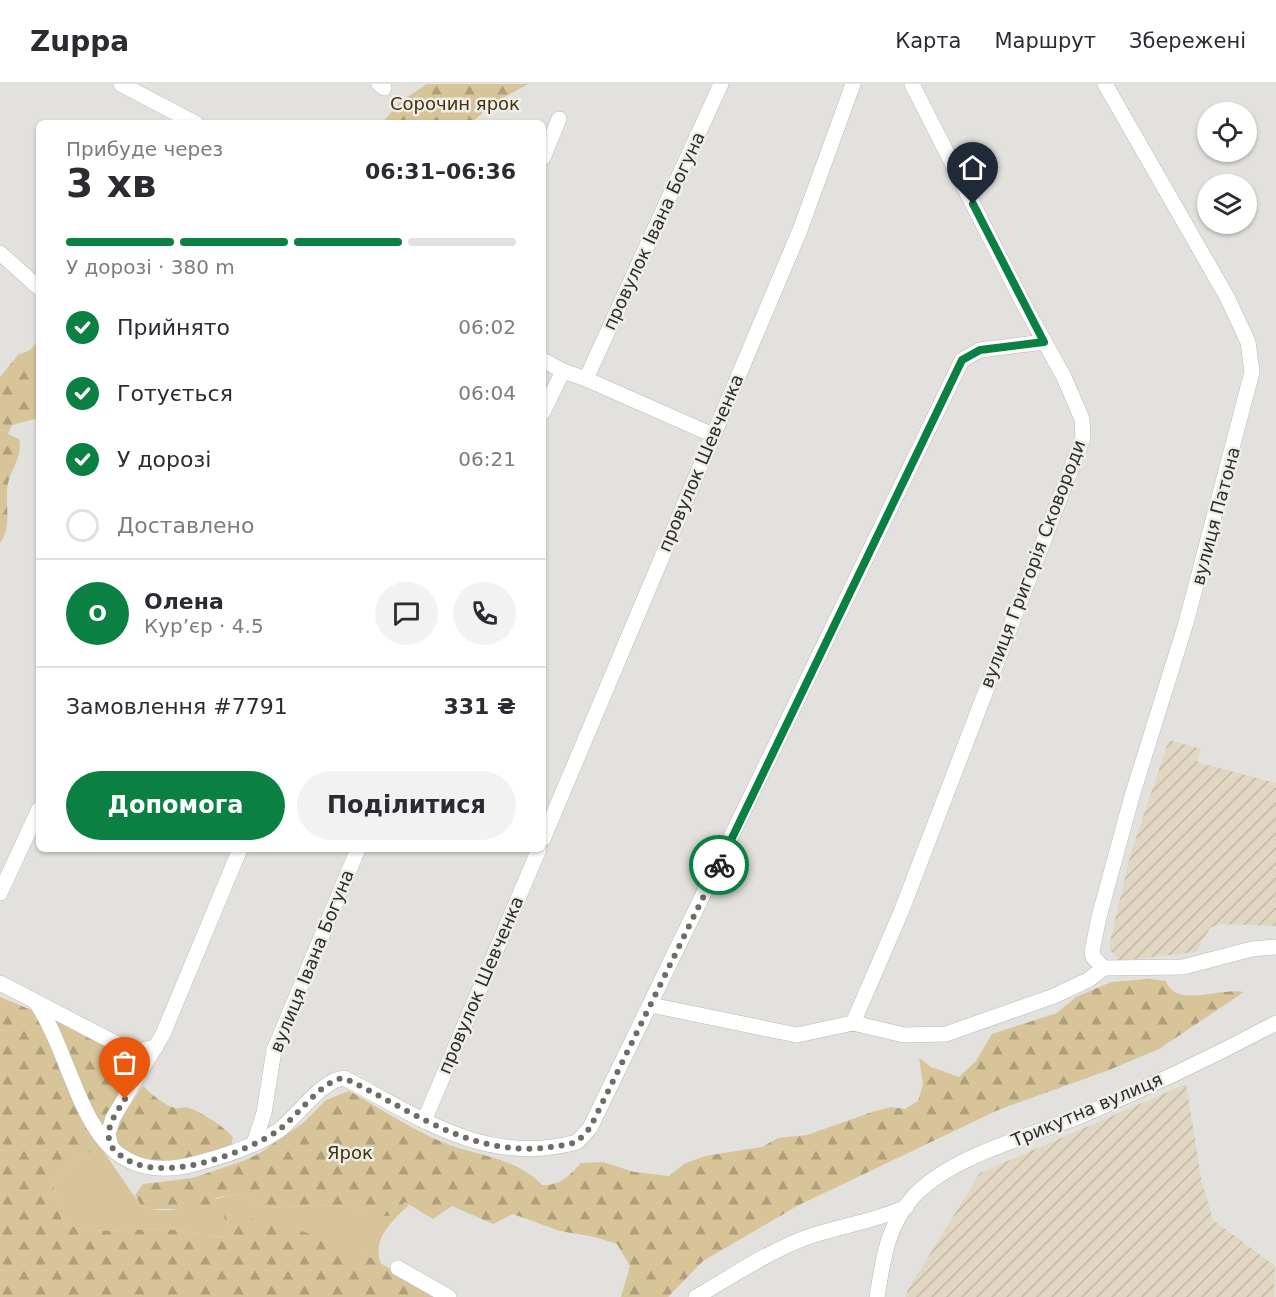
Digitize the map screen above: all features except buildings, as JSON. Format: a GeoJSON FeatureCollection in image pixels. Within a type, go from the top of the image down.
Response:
{"type":"FeatureCollection","features":[{"type":"Feature","properties":{"kind":"street"},"geometry":{"type":"LineString","coordinates":[[121,84],[189,120]]}},
{"type":"Feature","properties":{"kind":"street","name":"провулок Івана Богуна"},"geometry":{"type":"LineString","coordinates":[[586,379],[721,84]]}},
{"type":"Feature","properties":{"kind":"street","name":"провулок Шевченка"},"geometry":{"type":"LineString","coordinates":[[546,832],[800,230],[853,84]]}},
{"type":"Feature","properties":{"kind":"street","name":"вулиця Григорія Сковороди"},"geometry":{"type":"LineString","coordinates":[[853,1023],[901,912],[1083,438],[1082,419],[1075,400],[912,84]]}},
{"type":"Feature","properties":{"kind":"street","name":"вулиця Патона"},"geometry":{"type":"LineString","coordinates":[[1104,968],[1093,957],[1092,951],[1099,917],[1132,796],[1183,634],[1252,372],[1248,342],[1227,297],[1105,84]]}},
{"type":"Feature","properties":{"kind":"street"},"geometry":{"type":"LineString","coordinates":[[546,150],[558,119]]}},
{"type":"Feature","properties":{"kind":"street"},"geometry":{"type":"LineString","coordinates":[[0,253],[36,285]]}},
{"type":"Feature","properties":{"kind":"street"},"geometry":{"type":"LineString","coordinates":[[35,1001],[49,1024],[90,1122],[100,1138],[134,1163],[161,1168],[195,1164],[254,1143],[278,1130],[337,1078],[349,1080],[424,1121],[465,1140],[504,1147],[547,1147],[577,1142],[590,1128],[651,1005],[962,360],[980,350],[1044,342]]}},
{"type":"Feature","properties":{"kind":"street"},"geometry":{"type":"LineString","coordinates":[[546,362],[713,435]]}},
{"type":"Feature","properties":{"kind":"street"},"geometry":{"type":"LineString","coordinates":[[546,405],[563,371]]}},
{"type":"Feature","properties":{"kind":"street"},"geometry":{"type":"LineString","coordinates":[[0,893],[36,815]]}},
{"type":"Feature","properties":{"kind":"street"},"geometry":{"type":"LineString","coordinates":[[111,1147],[108,1134],[113,1118],[156,1047],[188,979],[239,852]]}},
{"type":"Feature","properties":{"kind":"street","name":"вулиця Івана Богуна"},"geometry":{"type":"LineString","coordinates":[[254,1143],[264,1113],[274,1050],[357,852]]}},
{"type":"Feature","properties":{"kind":"street","name":"провулок Шевченка"},"geometry":{"type":"LineString","coordinates":[[424,1121],[538,852]]}},
{"type":"Feature","properties":{"kind":"street"},"geometry":{"type":"LineString","coordinates":[[651,1005],[797,1035],[853,1023],[904,1035],[946,1034],[1054,996],[1088,980],[1104,968],[1183,967],[1252,949],[1276,947]]}},
{"type":"Feature","properties":{"kind":"street"},"geometry":{"type":"LineString","coordinates":[[0,983],[129,1049],[145,1050],[156,1047]]}},
{"type":"Feature","properties":{"kind":"street","name":"Трикутна вулиця"},"geometry":{"type":"LineString","coordinates":[[877,1297],[887,1243],[906,1207],[925,1186],[946,1172],[990,1150],[1156,1082],[1276,1023]]}},
{"type":"Feature","properties":{"kind":"street","name":"Трикутна вулиця"},"geometry":{"type":"LineString","coordinates":[[696,1297],[752,1262],[802,1239],[871,1221],[906,1207]]}},
{"type":"Feature","properties":{"kind":"street"},"geometry":{"type":"LineString","coordinates":[[398,1268],[449,1297]]}},
{"type":"Feature","properties":{"kind":"shaded area"},"geometry":{"type":"Polygon","coordinates":[[[1169,740],[1201,749],[1197,761],[1200,763],[1276,783],[1276,926],[1219,924],[1210,928],[1196,952],[1119,961],[1110,950],[1110,942],[1130,856],[1169,740]]]}},
{"type":"Feature","properties":{"kind":"shaded area"},"geometry":{"type":"Polygon","coordinates":[[[1186,1084],[1202,1183],[1213,1220],[1275,1266],[1274,1297],[906,1297],[907,1291],[980,1173],[1186,1084]]]}},
{"type":"Feature","properties":{"kind":"green space","name":"Сорочин ярок"},"geometry":{"type":"Polygon","coordinates":[[[427,84],[528,84],[494,103],[474,120],[385,120],[400,102],[427,84]]]}},
{"type":"Feature","properties":{"kind":"green space"},"geometry":{"type":"Polygon","coordinates":[[[36,343],[36,419],[12,425],[8,434],[19,439],[20,451],[8,483],[7,522],[0,543],[0,377],[18,355],[30,350],[36,343]]]}},
{"type":"Feature","properties":{"kind":"green space","name":"Ярок"},"geometry":{"type":"Polygon","coordinates":[[[1150,979],[1166,981],[1171,989],[1179,994],[1244,992],[1159,1049],[1109,1070],[998,1110],[799,1205],[703,1261],[668,1297],[621,1297],[630,1266],[617,1244],[595,1237],[560,1231],[513,1214],[493,1224],[452,1206],[433,1219],[405,1202],[389,1216],[366,1214],[351,1207],[315,1205],[267,1208],[235,1194],[216,1198],[205,1209],[151,1209],[141,1206],[135,1195],[143,1184],[193,1178],[260,1153],[303,1123],[326,1100],[349,1091],[442,1142],[520,1168],[542,1185],[559,1182],[581,1163],[603,1162],[634,1172],[669,1176],[684,1164],[705,1156],[762,1147],[778,1138],[807,1135],[891,1107],[905,1109],[918,1101],[923,1084],[919,1058],[931,1067],[959,1077],[976,1061],[992,1034],[1057,1013],[1076,997],[1111,982],[1150,979]]]}},
{"type":"Feature","properties":{"kind":"green space"},"geometry":{"type":"Polygon","coordinates":[[[0,997],[103,1040],[136,1073],[112,1112],[101,1148],[81,1156],[52,1182],[63,1223],[88,1231],[168,1229],[226,1238],[224,1214],[288,1226],[368,1256],[439,1297],[0,1297],[0,997]]]}},
{"type":"Feature","properties":{"kind":"green space"},"geometry":{"type":"Polygon","coordinates":[[[143,1086],[166,1104],[175,1108],[189,1108],[212,1120],[233,1137],[231,1147],[219,1154],[154,1162],[119,1150],[114,1128],[143,1086]]]}},
{"type":"Feature","properties":{"kind":"green space"},"geometry":{"type":"Polygon","coordinates":[[[110,1120],[101,1148],[141,1206],[165,1210],[177,1209],[235,1194],[267,1208],[315,1205],[351,1207],[366,1214],[404,1202],[409,1205],[390,1224],[381,1238],[379,1255],[381,1264],[368,1256],[224,1214],[227,1238],[168,1229],[88,1231],[63,1223],[52,1182],[81,1156],[100,1148],[110,1120]]]}},
{"type":"Feature","properties":{"kind":"way so far"},"geometry":{"type":"LineString","coordinates":[[125,1099],[113,1118],[108,1134],[111,1147],[134,1163],[151,1168],[184,1167],[230,1154],[267,1137],[337,1078],[344,1078],[405,1112],[465,1140],[504,1147],[526,1148],[577,1142],[590,1128],[719,865]]}},
{"type":"Feature","properties":{"kind":"route"},"geometry":{"type":"LineString","coordinates":[[719,865],[962,360],[980,350],[1044,342],[973,204]]}}]}
